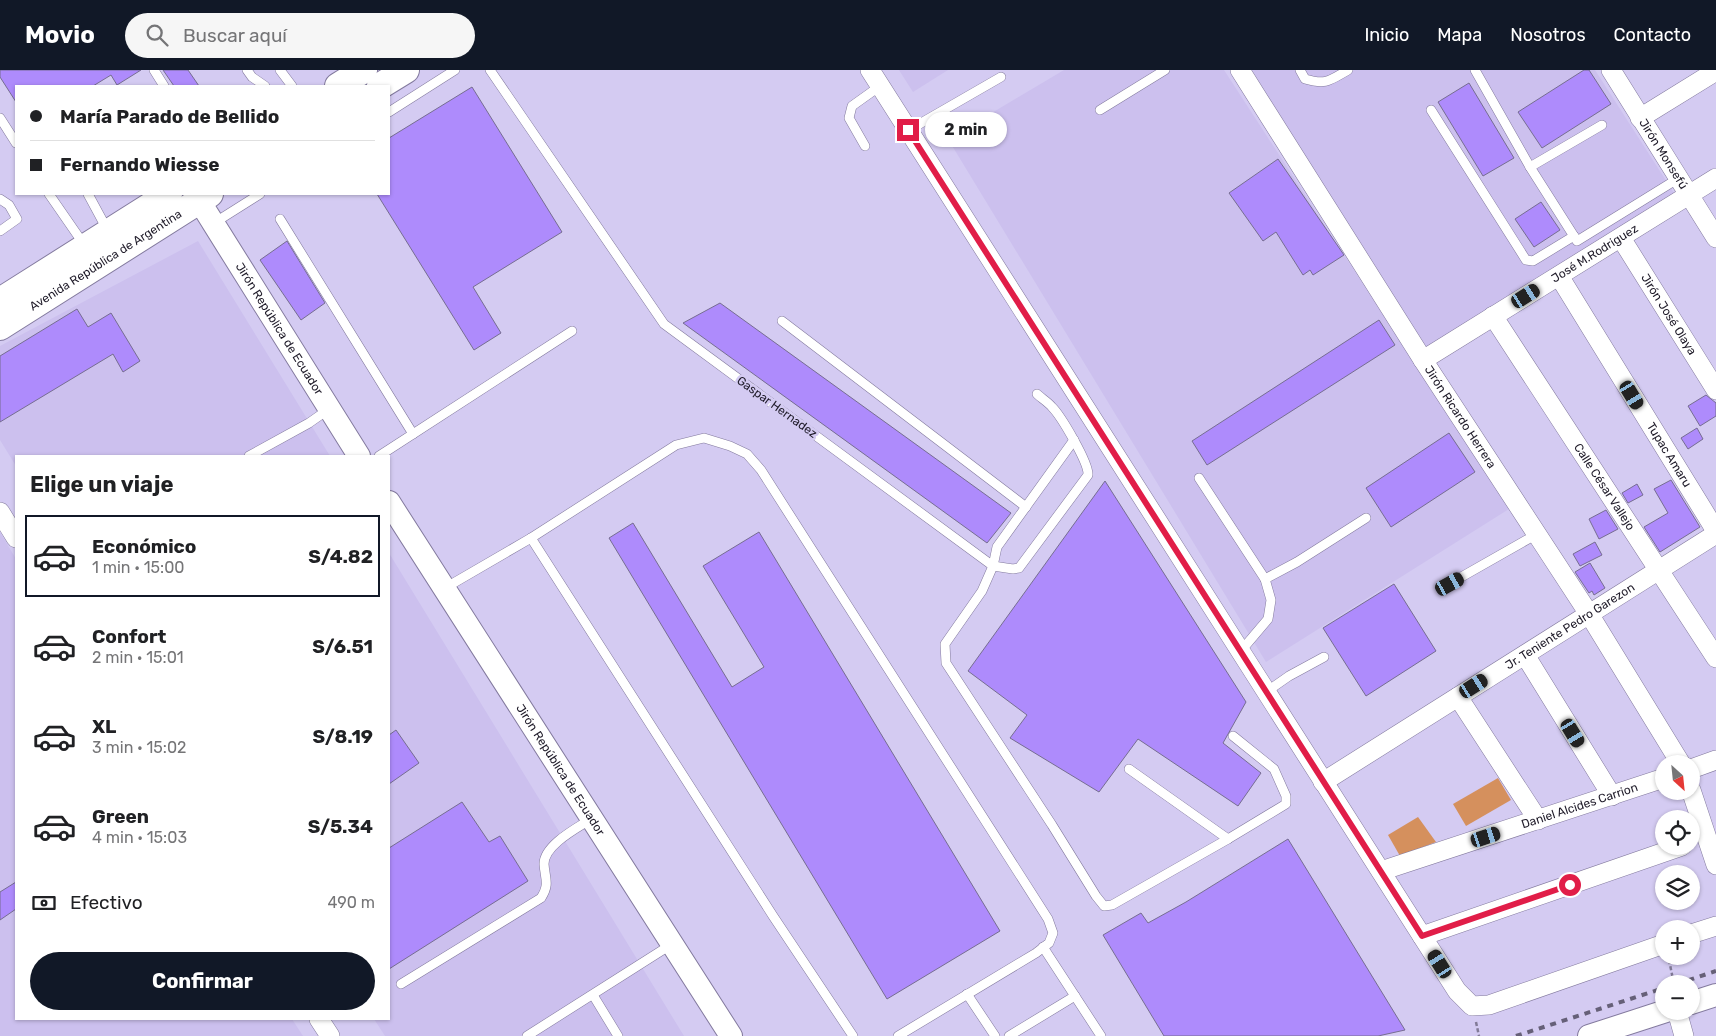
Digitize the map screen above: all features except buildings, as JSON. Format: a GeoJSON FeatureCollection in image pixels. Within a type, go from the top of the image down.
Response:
{"type":"FeatureCollection","features":[{"type":"Feature","properties":{"kind":"main road"},"geometry":{"type":"LineString","coordinates":[[340,85],[364,70]]}},
{"type":"Feature","properties":{"kind":"main road"},"geometry":{"type":"LineString","coordinates":[[382,85],[406,70]]}},
{"type":"Feature","properties":{"kind":"main road","name":"Avenida República de Argentina"},"geometry":{"type":"LineString","coordinates":[[0,301],[167,195]]}},
{"type":"Feature","properties":{"kind":"main road","name":"Avenida República de Argentina"},"geometry":{"type":"LineString","coordinates":[[0,326],[201,196]]}},
{"type":"Feature","properties":{"kind":"street"},"geometry":{"type":"LineString","coordinates":[[870,70],[1457,991],[1472,1006],[1489,1005],[1655,947]]}},
{"type":"Feature","properties":{"kind":"street","name":"Jirón Ricardo Herrera"},"geometry":{"type":"LineString","coordinates":[[1240,70],[1423,360],[1589,614],[1675,755]]}},
{"type":"Feature","properties":{"kind":"street","name":"Jirón Monsefú"},"geometry":{"type":"LineString","coordinates":[[1611,70],[1716,238]]}},
{"type":"Feature","properties":{"kind":"street"},"geometry":{"type":"LineString","coordinates":[[1640,118],[1716,71]]}},
{"type":"Feature","properties":{"kind":"street","name":"José M.Rodriguez"},"geometry":{"type":"LineString","coordinates":[[1423,360],[1716,178]]}},
{"type":"Feature","properties":{"kind":"street","name":"Jirón República de Ecuador"},"geometry":{"type":"LineString","coordinates":[[201,196],[214,223],[358,455]]}},
{"type":"Feature","properties":{"kind":"street","name":"Jirón José Olaya"},"geometry":{"type":"LineString","coordinates":[[1621,238],[1716,390]]}},
{"type":"Feature","properties":{"kind":"street","name":"Tupac Amaru"},"geometry":{"type":"LineString","coordinates":[[1559,276],[1716,533]]}},
{"type":"Feature","properties":{"kind":"street","name":"Calle César Vallejo"},"geometry":{"type":"LineString","coordinates":[[1494,316],[1716,658]]}},
{"type":"Feature","properties":{"kind":"street","name":"Jirón República de Ecuador"},"geometry":{"type":"LineString","coordinates":[[391,510],[444,588],[730,1036]]}},
{"type":"Feature","properties":{"kind":"street"},"geometry":{"type":"LineString","coordinates":[[0,512],[15,536]]}},
{"type":"Feature","properties":{"kind":"street","name":"Jr. Teniente Pedro Garezon"},"geometry":{"type":"LineString","coordinates":[[1323,782],[1716,533]]}},
{"type":"Feature","properties":{"kind":"street"},"geometry":{"type":"LineString","coordinates":[[1525,655],[1612,796]]}},
{"type":"Feature","properties":{"kind":"street"},"geometry":{"type":"LineString","coordinates":[[1458,697],[1538,820]]}},
{"type":"Feature","properties":{"kind":"street"},"geometry":{"type":"LineString","coordinates":[[1700,766],[1716,760]]}},
{"type":"Feature","properties":{"kind":"street","name":"Daniel Alcides Carrion"},"geometry":{"type":"LineString","coordinates":[[1380,871],[1655,781]]}},
{"type":"Feature","properties":{"kind":"street"},"geometry":{"type":"LineString","coordinates":[[1694,800],[1705,838],[1716,865]]}},
{"type":"Feature","properties":{"kind":"street"},"geometry":{"type":"LineString","coordinates":[[1422,936],[1656,855]]}},
{"type":"Feature","properties":{"kind":"street"},"geometry":{"type":"LineString","coordinates":[[1700,931],[1716,926]]}},
{"type":"Feature","properties":{"kind":"street"},"geometry":{"type":"LineString","coordinates":[[1700,1000],[1716,995]]}},
{"type":"Feature","properties":{"kind":"street"},"geometry":{"type":"LineString","coordinates":[[1589,1036],[1655,1015]]}},
{"type":"Feature","properties":{"kind":"street"},"geometry":{"type":"LineString","coordinates":[[320,1020],[330,1036]]}},
{"type":"Feature","properties":{"kind":"street"},"geometry":{"type":"LineString","coordinates":[[1680,1020],[1684,1036]]}},
{"type":"Feature","properties":{"kind":"lane"},"geometry":{"type":"LineString","coordinates":[[154,70],[163,85]]}},
{"type":"Feature","properties":{"kind":"lane"},"geometry":{"type":"LineString","coordinates":[[247,70],[265,85]]}},
{"type":"Feature","properties":{"kind":"lane"},"geometry":{"type":"LineString","coordinates":[[280,70],[291,85]]}},
{"type":"Feature","properties":{"kind":"lane"},"geometry":{"type":"LineString","coordinates":[[390,111],[455,70]]}},
{"type":"Feature","properties":{"kind":"lane","name":"Gaspar Hernadez"},"geometry":{"type":"LineString","coordinates":[[490,70],[664,324],[994,566]]}},
{"type":"Feature","properties":{"kind":"lane"},"geometry":{"type":"LineString","coordinates":[[1100,110],[1165,70]]}},
{"type":"Feature","properties":{"kind":"lane"},"geometry":{"type":"LineString","coordinates":[[1300,70],[1305,79],[1320,83],[1348,70]]}},
{"type":"Feature","properties":{"kind":"lane"},"geometry":{"type":"LineString","coordinates":[[1475,70],[1530,167],[1576,241],[1679,178]]}},
{"type":"Feature","properties":{"kind":"lane"},"geometry":{"type":"LineString","coordinates":[[908,130],[1001,77]]}},
{"type":"Feature","properties":{"kind":"lane"},"geometry":{"type":"LineString","coordinates":[[865,146],[849,118],[852,106],[880,86]]}},
{"type":"Feature","properties":{"kind":"lane"},"geometry":{"type":"LineString","coordinates":[[1431,110],[1526,260],[1533,261],[1574,236]]}},
{"type":"Feature","properties":{"kind":"lane"},"geometry":{"type":"LineString","coordinates":[[0,118],[15,141]]}},
{"type":"Feature","properties":{"kind":"lane"},"geometry":{"type":"LineString","coordinates":[[1530,167],[1602,125]]}},
{"type":"Feature","properties":{"kind":"lane"},"geometry":{"type":"LineString","coordinates":[[51,195],[85,246]]}},
{"type":"Feature","properties":{"kind":"lane"},"geometry":{"type":"LineString","coordinates":[[89,195],[109,232]]}},
{"type":"Feature","properties":{"kind":"lane"},"geometry":{"type":"LineString","coordinates":[[214,223],[258,195]]}},
{"type":"Feature","properties":{"kind":"lane"},"geometry":{"type":"LineString","coordinates":[[0,199],[9,204],[17,219],[0,231]]}},
{"type":"Feature","properties":{"kind":"lane"},"geometry":{"type":"LineString","coordinates":[[280,219],[413,434]]}},
{"type":"Feature","properties":{"kind":"lane"},"geometry":{"type":"LineString","coordinates":[[782,321],[1026,507]]}},
{"type":"Feature","properties":{"kind":"lane"},"geometry":{"type":"LineString","coordinates":[[381,455],[572,331]]}},
{"type":"Feature","properties":{"kind":"lane"},"geometry":{"type":"LineString","coordinates":[[994,566],[1019,568],[1088,475],[1088,468],[1074,440],[1052,406],[1036,394]]}},
{"type":"Feature","properties":{"kind":"lane"},"geometry":{"type":"LineString","coordinates":[[251,455],[309,423],[329,409]]}},
{"type":"Feature","properties":{"kind":"lane"},"geometry":{"type":"LineString","coordinates":[[444,588],[531,538],[676,445],[704,438],[730,446],[747,454],[761,470],[1048,919],[1053,933],[1049,943],[1043,947],[898,1036]]}},
{"type":"Feature","properties":{"kind":"lane"},"geometry":{"type":"LineString","coordinates":[[1074,440],[997,547],[994,566],[982,591],[945,644],[946,663],[1104,906],[1112,905],[1286,804],[1287,800],[1274,769],[1233,736]]}},
{"type":"Feature","properties":{"kind":"lane"},"geometry":{"type":"LineString","coordinates":[[1199,478],[1265,579],[1271,600],[1268,619],[1240,652]]}},
{"type":"Feature","properties":{"kind":"lane"},"geometry":{"type":"LineString","coordinates":[[1265,579],[1298,562],[1366,518]]}},
{"type":"Feature","properties":{"kind":"lane"},"geometry":{"type":"LineString","coordinates":[[1450,584],[1537,534]]}},
{"type":"Feature","properties":{"kind":"lane"},"geometry":{"type":"LineString","coordinates":[[531,538],[773,916],[853,1036]]}},
{"type":"Feature","properties":{"kind":"lane"},"geometry":{"type":"LineString","coordinates":[[1266,693],[1289,676],[1324,657]]}},
{"type":"Feature","properties":{"kind":"lane"},"geometry":{"type":"LineString","coordinates":[[1129,769],[1228,839]]}},
{"type":"Feature","properties":{"kind":"lane"},"geometry":{"type":"LineString","coordinates":[[401,984],[541,898],[546,889],[544,862],[547,851],[591,818]]}},
{"type":"Feature","properties":{"kind":"lane"},"geometry":{"type":"LineString","coordinates":[[527,1036],[672,944]]}},
{"type":"Feature","properties":{"kind":"lane"},"geometry":{"type":"LineString","coordinates":[[1043,947],[1101,1036]]}},
{"type":"Feature","properties":{"kind":"lane"},"geometry":{"type":"LineString","coordinates":[[593,994],[618,1036]]}},
{"type":"Feature","properties":{"kind":"lane"},"geometry":{"type":"LineString","coordinates":[[967,994],[996,1036]]}},
{"type":"Feature","properties":{"kind":"lane"},"geometry":{"type":"LineString","coordinates":[[1009,1036],[1021,1033],[1075,996]]}},
{"type":"Feature","properties":{"kind":"shaded area"},"geometry":{"type":"Polygon","coordinates":[[[899,70],[948,70],[913,92],[899,70]]]}},
{"type":"Feature","properties":{"kind":"shaded area"},"geometry":{"type":"Polygon","coordinates":[[[1064,70],[1224,70],[1509,509],[1266,662],[948,139],[1064,70]]]}},
{"type":"Feature","properties":{"kind":"shaded area"},"geometry":{"type":"Polygon","coordinates":[[[1252,70],[1595,70],[1674,193],[1425,349],[1252,70]]]}},
{"type":"Feature","properties":{"kind":"shaded area"},"geometry":{"type":"Polygon","coordinates":[[[198,241],[329,455],[15,455],[15,464],[0,440],[0,346],[198,241]]]}},
{"type":"Feature","properties":{"kind":"shaded area"},"geometry":{"type":"Polygon","coordinates":[[[0,532],[15,557],[15,1020],[293,1020],[303,1036],[0,1036],[0,532]]]}},
{"type":"Feature","properties":{"kind":"shaded area"},"geometry":{"type":"Polygon","coordinates":[[[390,555],[684,1036],[385,1036],[375,1020],[390,1020],[390,555]]]}},
{"type":"Feature","properties":{"kind":"shaded area"},"geometry":{"type":"Polygon","coordinates":[[[1498,778],[1511,800],[1466,826],[1453,804],[1498,778]]]}},
{"type":"Feature","properties":{"kind":"shaded area"},"geometry":{"type":"Polygon","coordinates":[[[1418,817],[1436,842],[1400,856],[1388,835],[1418,817]]]}},
{"type":"Feature","properties":{"kind":"railway"},"geometry":{"type":"LineString","coordinates":[[1700,976],[1716,971]]}},
{"type":"Feature","properties":{"kind":"railway"},"geometry":{"type":"LineString","coordinates":[[1516,1036],[1655,991]]}},
{"type":"Feature","properties":{"kind":"route"},"geometry":{"type":"LineString","coordinates":[[908,130],[1422,936],[1570,885]]}}]}
